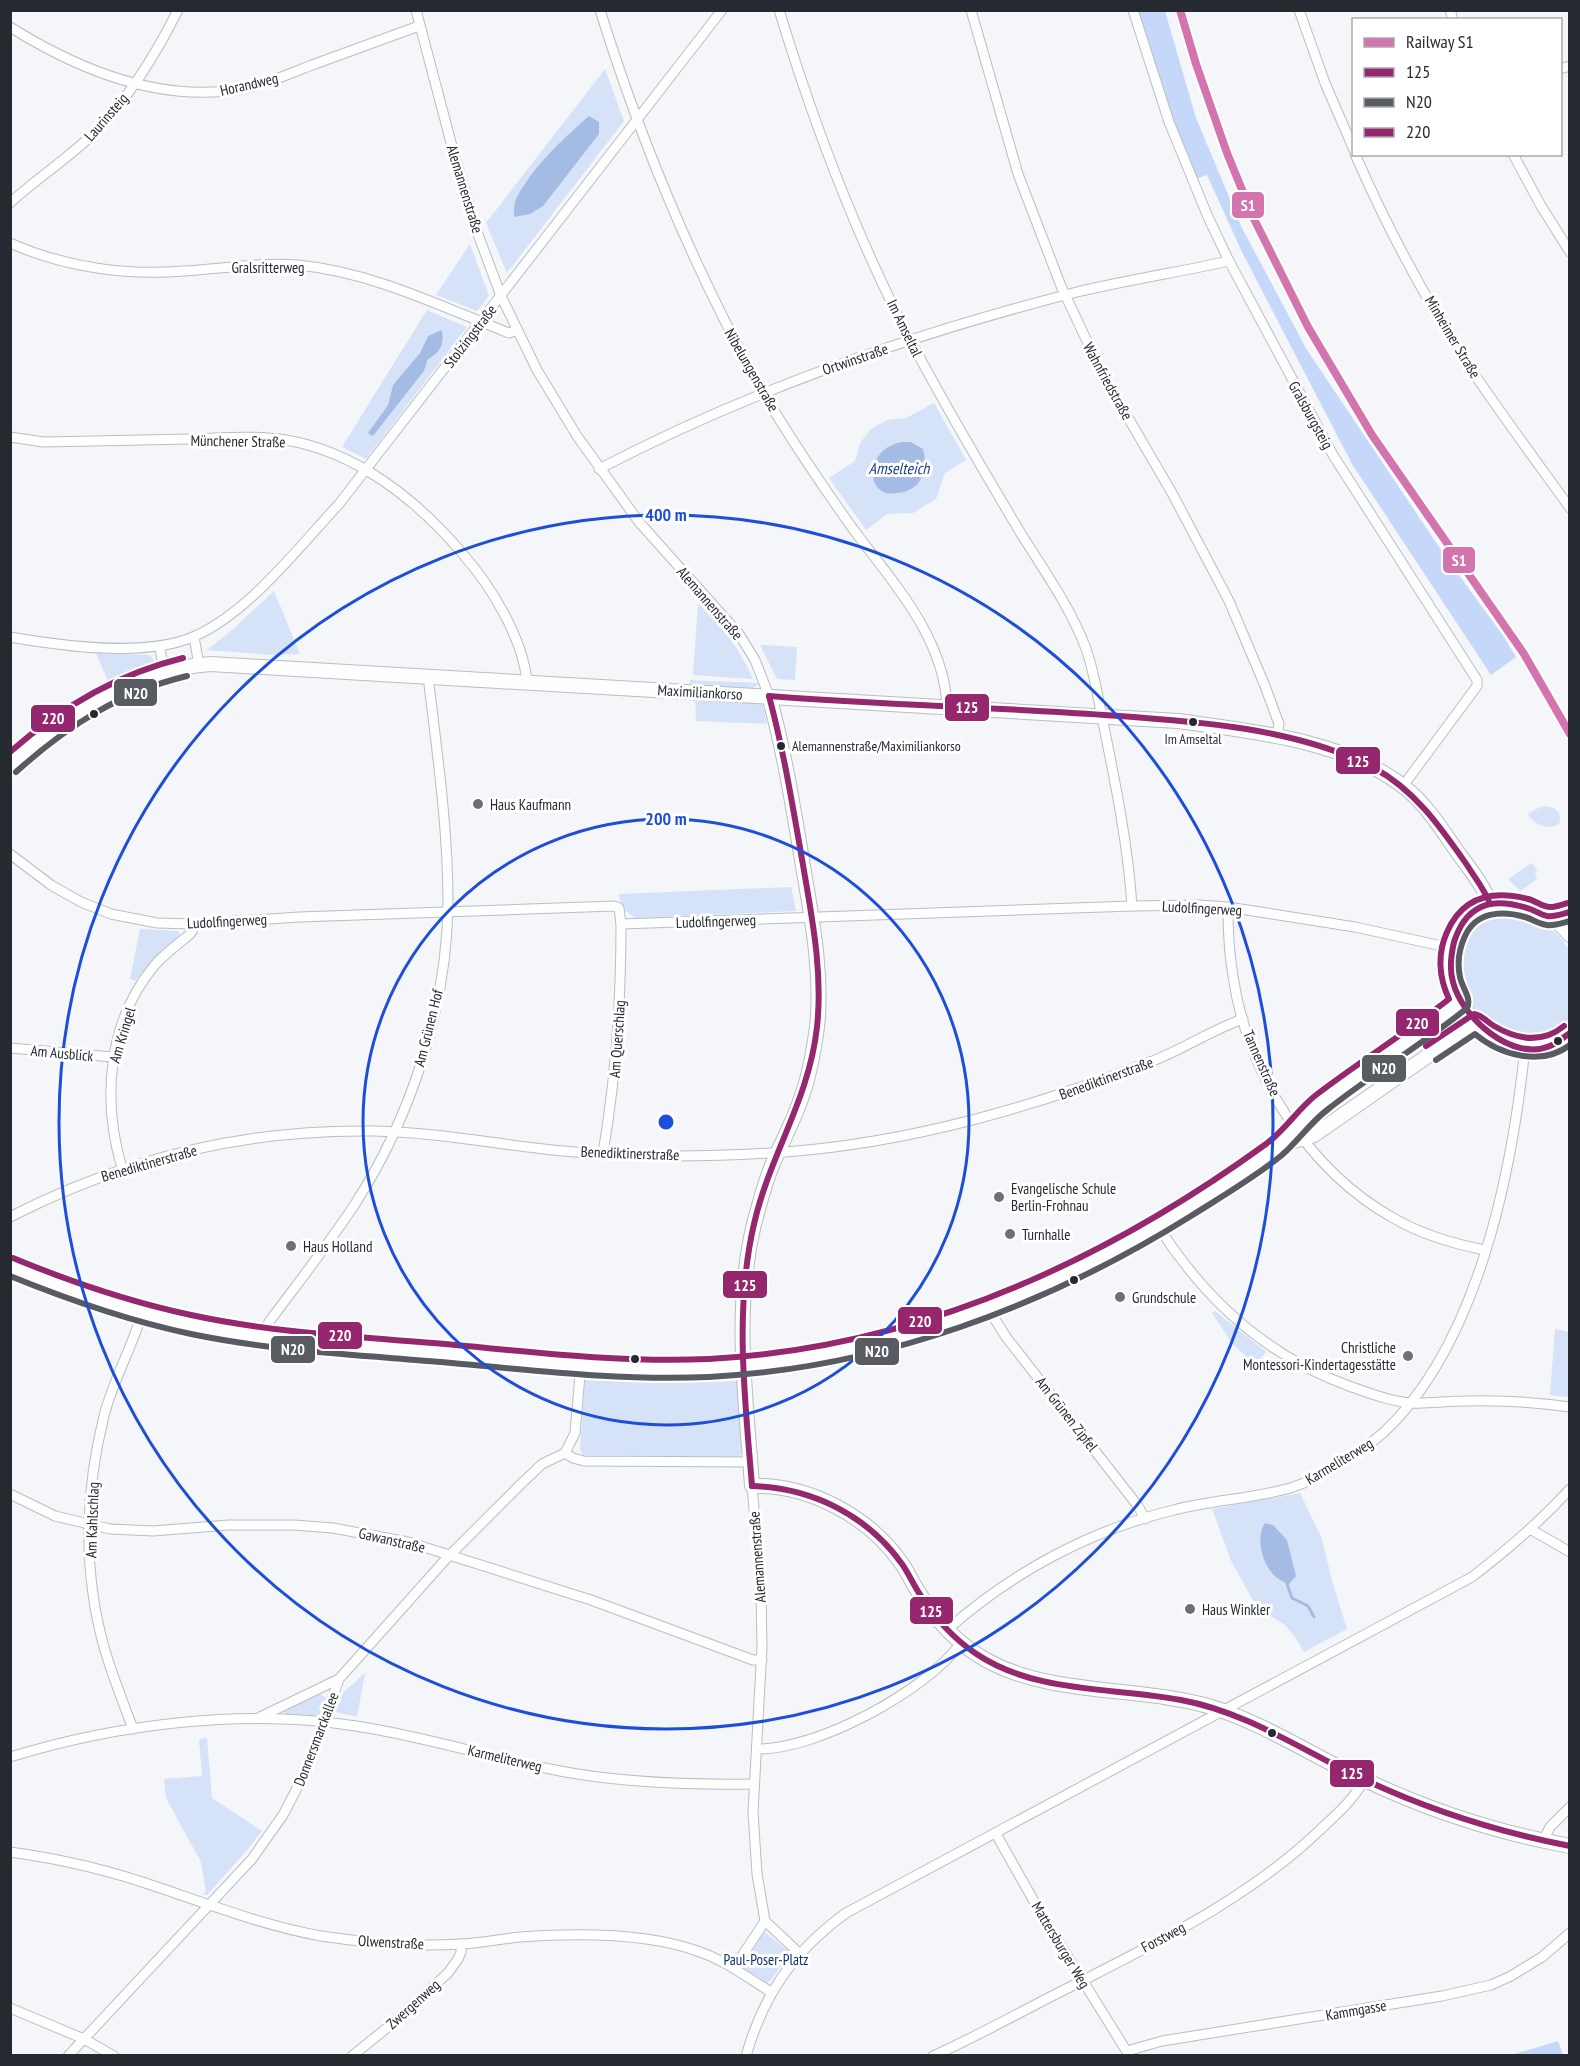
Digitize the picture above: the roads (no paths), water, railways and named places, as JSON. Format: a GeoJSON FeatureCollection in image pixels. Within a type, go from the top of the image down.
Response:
{"type":"FeatureCollection","features":[{"type":"Feature","properties":{"kind":"street","name":"Laurinsteig"},"geometry":{"type":"LineString","coordinates":[[10,203],[96,131],[135,83],[162,43],[178,10]]}},
{"type":"Feature","properties":{"kind":"street","name":"Alemannenstraße"},"geometry":{"type":"LineString","coordinates":[[416,10],[470,207],[501,296],[517,330],[552,397],[599,469],[639,522],[739,634],[755,660],[769,696],[793,806],[811,918],[818,981],[817,1027],[803,1094],[763,1191],[747,1257],[741,1312],[760,1590],[762,1660],[753,1784],[754,1834],[765,1921]]}},
{"type":"Feature","properties":{"kind":"street","name":"Nibelungenstraße"},"geometry":{"type":"LineString","coordinates":[[600,10],[679,226],[716,305],[764,393],[822,485],[914,612],[939,663],[947,692],[947,706]]}},
{"type":"Feature","properties":{"kind":"street","name":"Stolzingstraße"},"geometry":{"type":"LineString","coordinates":[[10,637],[100,647],[170,644],[194,637],[228,615],[277,572],[339,504],[366,470],[722,10]]}},
{"type":"Feature","properties":{"kind":"street","name":"Im Amseltal"},"geometry":{"type":"LineString","coordinates":[[778,10],[811,113],[865,245],[910,340],[970,449],[1071,615],[1085,646],[1094,678],[1118,799],[1132,906]]}},
{"type":"Feature","properties":{"kind":"street","name":"Wahnfriedstraße"},"geometry":{"type":"LineString","coordinates":[[971,10],[1015,164],[1065,295],[1102,372],[1172,493],[1229,601],[1279,724],[1277,737]]}},
{"type":"Feature","properties":{"kind":"street","name":"Gralsburgsteig"},"geometry":{"type":"LineString","coordinates":[[1132,10],[1169,122],[1208,217],[1229,261],[1333,454],[1477,680],[1477,686],[1403,786]]}},
{"type":"Feature","properties":{"kind":"street","name":"Minheimer Straße"},"geometry":{"type":"LineString","coordinates":[[1299,10],[1325,83],[1352,147]]}},
{"type":"Feature","properties":{"kind":"street","name":"Horandweg"},"geometry":{"type":"LineString","coordinates":[[10,27],[67,59],[135,83],[193,93],[227,91],[263,83],[419,26]]}},
{"type":"Feature","properties":{"kind":"street","name":"Minheimer Straße"},"geometry":{"type":"LineString","coordinates":[[1356,156],[1392,234],[1443,324],[1477,377],[1569,508]]}},
{"type":"Feature","properties":{"kind":"street"},"geometry":{"type":"LineString","coordinates":[[1514,156],[1569,252]]}},
{"type":"Feature","properties":{"kind":"street","name":"Gralsritterweg"},"geometry":{"type":"LineString","coordinates":[[10,243],[53,258],[121,270],[183,272],[268,264],[324,268],[387,285],[509,333],[517,330]]}},
{"type":"Feature","properties":{"kind":"street","name":"Ortwinstraße"},"geometry":{"type":"LineString","coordinates":[[599,469],[764,393],[910,340],[1065,295],[1138,278],[1229,261]]}},
{"type":"Feature","properties":{"kind":"street","name":"Münchener Straße"},"geometry":{"type":"LineString","coordinates":[[10,437],[44,442],[270,438],[315,448],[345,459],[395,489],[420,509],[470,561],[504,616],[526,668],[527,682]]}},
{"type":"Feature","properties":{"kind":"street"},"geometry":{"type":"LineString","coordinates":[[194,637],[199,665]]}},
{"type":"Feature","properties":{"kind":"street"},"geometry":{"type":"LineString","coordinates":[[160,646],[163,671]]}},
{"type":"Feature","properties":{"kind":"street","name":"Maximiliankorso"},"geometry":{"type":"LineString","coordinates":[[10,765],[89,706],[135,682],[163,671],[199,665],[253,665],[1178,721],[1277,737],[1321,748],[1358,761],[1403,786],[1419,800],[1439,826],[1484,890],[1490,904]]}},
{"type":"Feature","properties":{"kind":"street","name":"Am Grünen Hof"},"geometry":{"type":"LineString","coordinates":[[263,1337],[269,1322],[356,1203],[394,1132],[419,1068],[430,1030],[438,991],[447,912],[443,806],[428,676]]}},
{"type":"Feature","properties":{"kind":"street","name":"Ludolfingerweg"},"geometry":{"type":"LineString","coordinates":[[10,854],[51,885],[95,908],[148,922],[193,924],[255,919],[614,906],[621,912],[621,924],[1189,905],[1228,907],[1355,927],[1451,948]]}},
{"type":"Feature","properties":{"kind":"street"},"geometry":{"type":"LineString","coordinates":[[1569,935],[1549,916],[1524,908],[1490,904],[1475,910],[1464,919],[1451,948],[1450,977],[1460,1002],[1475,1023],[1499,1040],[1525,1048],[1551,1045],[1559,1042],[1569,1033]]}},
{"type":"Feature","properties":{"kind":"street","name":"Tannenstraße"},"geometry":{"type":"LineString","coordinates":[[1228,907],[1228,936],[1233,977],[1243,1019],[1261,1069],[1295,1127],[1344,1182],[1395,1219],[1447,1242],[1485,1250]]}},
{"type":"Feature","properties":{"kind":"street"},"geometry":{"type":"LineString","coordinates":[[1549,916],[1569,912]]}},
{"type":"Feature","properties":{"kind":"street","name":"Am Kringel"},"geometry":{"type":"LineString","coordinates":[[122,1168],[112,1130],[110,1110],[113,1057],[124,1020],[142,982],[155,964],[189,935],[193,930],[193,924]]}},
{"type":"Feature","properties":{"kind":"street","name":"Am Querschlag"},"geometry":{"type":"LineString","coordinates":[[603,1153],[618,1039],[621,924]]}},
{"type":"Feature","properties":{"kind":"street"},"geometry":{"type":"LineString","coordinates":[[1281,1145],[1295,1127],[1329,1096],[1460,1002]]}},
{"type":"Feature","properties":{"kind":"street","name":"Benediktinerstraße"},"geometry":{"type":"LineString","coordinates":[[10,1217],[122,1168],[199,1148],[278,1135],[320,1131],[394,1132],[603,1153],[700,1155],[778,1152],[874,1142],[990,1116],[1061,1095],[1154,1061],[1243,1019]]}},
{"type":"Feature","properties":{"kind":"street"},"geometry":{"type":"LineString","coordinates":[[10,1266],[70,1290],[142,1313],[263,1337],[643,1368],[743,1366],[808,1358],[872,1345],[937,1328],[989,1310],[1072,1274],[1158,1226],[1281,1145],[1314,1135],[1475,1023]]}},
{"type":"Feature","properties":{"kind":"street","name":"Am Ausblick"},"geometry":{"type":"LineString","coordinates":[[10,1048],[113,1057]]}},
{"type":"Feature","properties":{"kind":"street","name":"Karmeliterweg"},"geometry":{"type":"LineString","coordinates":[[947,1630],[1011,1580],[1068,1549],[1145,1519],[1208,1502],[1292,1488],[1320,1475],[1362,1450],[1384,1432],[1435,1367],[1464,1312],[1498,1206],[1510,1149],[1525,1048]]}},
{"type":"Feature","properties":{"kind":"street"},"geometry":{"type":"LineString","coordinates":[[1158,1226],[1175,1253],[1200,1285],[1256,1337],[1308,1369],[1375,1395],[1409,1403],[1501,1401],[1569,1407]]}},
{"type":"Feature","properties":{"kind":"street","name":"Am Grünen Zipfel"},"geometry":{"type":"LineString","coordinates":[[989,1310],[1006,1337],[1138,1506],[1145,1519]]}},
{"type":"Feature","properties":{"kind":"street","name":"Am Kahlschlag"},"geometry":{"type":"LineString","coordinates":[[133,1729],[111,1671],[97,1618],[88,1525],[93,1471],[105,1415],[142,1313]]}},
{"type":"Feature","properties":{"kind":"street"},"geometry":{"type":"LineString","coordinates":[[582,1364],[575,1433],[565,1453],[573,1458],[584,1461],[750,1462]]}},
{"type":"Feature","properties":{"kind":"street","name":"Donnersmarckallee"},"geometry":{"type":"LineString","coordinates":[[68,2055],[252,1859],[283,1815],[307,1766],[339,1679],[451,1554],[542,1464],[565,1453]]}},
{"type":"Feature","properties":{"kind":"street"},"geometry":{"type":"LineString","coordinates":[[752,1486],[774,1486],[812,1497],[840,1508],[860,1521],[889,1546],[929,1609],[947,1630],[986,1660],[1031,1678],[1169,1698],[1222,1711],[1364,1780],[1443,1812],[1543,1841],[1569,1846]]}},
{"type":"Feature","properties":{"kind":"street"},"geometry":{"type":"LineString","coordinates":[[747,2055],[757,2023],[771,1992],[799,1953],[846,1913],[1472,1577],[1504,1553],[1569,1489]]}},
{"type":"Feature","properties":{"kind":"street","name":"Gawanstraße"},"geometry":{"type":"LineString","coordinates":[[10,1494],[55,1516],[110,1529],[142,1531],[256,1524],[333,1528],[408,1542],[451,1554],[633,1615],[753,1660],[762,1660]]}},
{"type":"Feature","properties":{"kind":"street"},"geometry":{"type":"LineString","coordinates":[[1530,1528],[1569,1552]]}},
{"type":"Feature","properties":{"kind":"street"},"geometry":{"type":"LineString","coordinates":[[757,1749],[797,1743],[873,1713],[924,1680],[949,1658],[961,1643]]}},
{"type":"Feature","properties":{"kind":"street","name":"Karmeliterweg"},"geometry":{"type":"LineString","coordinates":[[258,1718],[339,1679]]}},
{"type":"Feature","properties":{"kind":"street","name":"Karmeliterweg"},"geometry":{"type":"LineString","coordinates":[[11,1754],[133,1729],[258,1718],[355,1725],[577,1774],[661,1782],[753,1784]]}},
{"type":"Feature","properties":{"kind":"street","name":"Forstweg"},"geometry":{"type":"LineString","coordinates":[[933,2055],[1082,1981],[1214,1909],[1258,1881],[1311,1839],[1346,1804],[1364,1780]]}},
{"type":"Feature","properties":{"kind":"street"},"geometry":{"type":"LineString","coordinates":[[1543,1841],[1550,1827],[1569,1807]]}},
{"type":"Feature","properties":{"kind":"street","name":"Mattersburger Weg"},"geometry":{"type":"LineString","coordinates":[[996,1834],[1040,1912],[1128,2054]]}},
{"type":"Feature","properties":{"kind":"street","name":"Olwenstraße"},"geometry":{"type":"LineString","coordinates":[[10,1852],[50,1858],[121,1875],[271,1925],[347,1940],[374,1943],[461,1944],[546,1936],[604,1936],[674,1944],[698,1951],[734,1968],[771,1992]]}},
{"type":"Feature","properties":{"kind":"street"},"geometry":{"type":"LineString","coordinates":[[734,1968],[765,1921],[799,1953]]}},
{"type":"Feature","properties":{"kind":"street","name":"Kammgasse"},"geometry":{"type":"LineString","coordinates":[[1128,2054],[1162,2041],[1442,1996],[1491,1985],[1542,1957],[1569,1933]]}},
{"type":"Feature","properties":{"kind":"street","name":"Zwergenweg"},"geometry":{"type":"LineString","coordinates":[[352,2055],[393,2023],[447,1973],[459,1959],[461,1944]]}},
{"type":"Feature","properties":{"kind":"street"},"geometry":{"type":"LineString","coordinates":[[10,2008],[84,2039],[114,2055]]}},
{"type":"Feature","properties":{"kind":"water"},"geometry":{"type":"Polygon","coordinates":[[[589,116],[599,122],[599,134],[543,206],[530,214],[514,217],[516,199],[530,176],[589,116]]]}},
{"type":"Feature","properties":{"kind":"water"},"geometry":{"type":"Polygon","coordinates":[[[442,330],[441,347],[428,359],[424,371],[373,436],[368,433],[388,405],[393,385],[420,353],[428,336],[442,330]]]}},
{"type":"Feature","properties":{"kind":"water","name":"Amselteich"},"geometry":{"type":"Polygon","coordinates":[[[902,442],[911,442],[923,449],[924,472],[912,489],[905,492],[885,493],[874,482],[873,470],[877,458],[885,449],[902,442]]]}},
{"type":"Feature","properties":{"kind":"water"},"geometry":{"type":"Polygon","coordinates":[[[1265,1523],[1273,1525],[1287,1540],[1296,1576],[1289,1584],[1271,1572],[1264,1559],[1260,1544],[1265,1523]]]}},
{"type":"Feature","properties":{"kind":"waterway"},"geometry":{"type":"LineString","coordinates":[[1286,1581],[1292,1598],[1308,1606],[1314,1617]]}},
{"type":"Feature","properties":{"kind":"rail line","name":"S1"},"geometry":{"type":"LineString","coordinates":[[1180,10],[1227,153],[1254,219],[1308,327],[1372,435],[1524,654],[1570,734]]}},
{"type":"Feature","properties":{"kind":"place","name":"Im Amseltal"},"geometry":{"type":"Point","coordinates":[1193,722]}},
{"type":"Feature","properties":{"kind":"place","name":"Alemannenstraße/Maximiliankorso"},"geometry":{"type":"Point","coordinates":[781,746]}},
{"type":"Feature","properties":{"kind":"place","name":"Haus Kaufmann"},"geometry":{"type":"Point","coordinates":[478,804]}},
{"type":"Feature","properties":{"kind":"place","name":"Evangelische Schule Berlin-Frohnau"},"geometry":{"type":"Point","coordinates":[999,1197]}},
{"type":"Feature","properties":{"kind":"place","name":"Turnhalle"},"geometry":{"type":"Point","coordinates":[1010,1234]}},
{"type":"Feature","properties":{"kind":"place","name":"Haus Holland"},"geometry":{"type":"Point","coordinates":[291,1246]}},
{"type":"Feature","properties":{"kind":"place","name":"Grundschule"},"geometry":{"type":"Point","coordinates":[1120,1297]}},
{"type":"Feature","properties":{"kind":"place","name":"Christliche Montessori-Kindertagesstätte"},"geometry":{"type":"Point","coordinates":[1408,1356]}},
{"type":"Feature","properties":{"kind":"place","name":"Haus Winkler"},"geometry":{"type":"Point","coordinates":[1190,1609]}},
{"type":"Feature","properties":{"kind":"park label","name":"Paul-Poser-Platz"},"geometry":{"type":"Point","coordinates":[766,1959]}}]}
